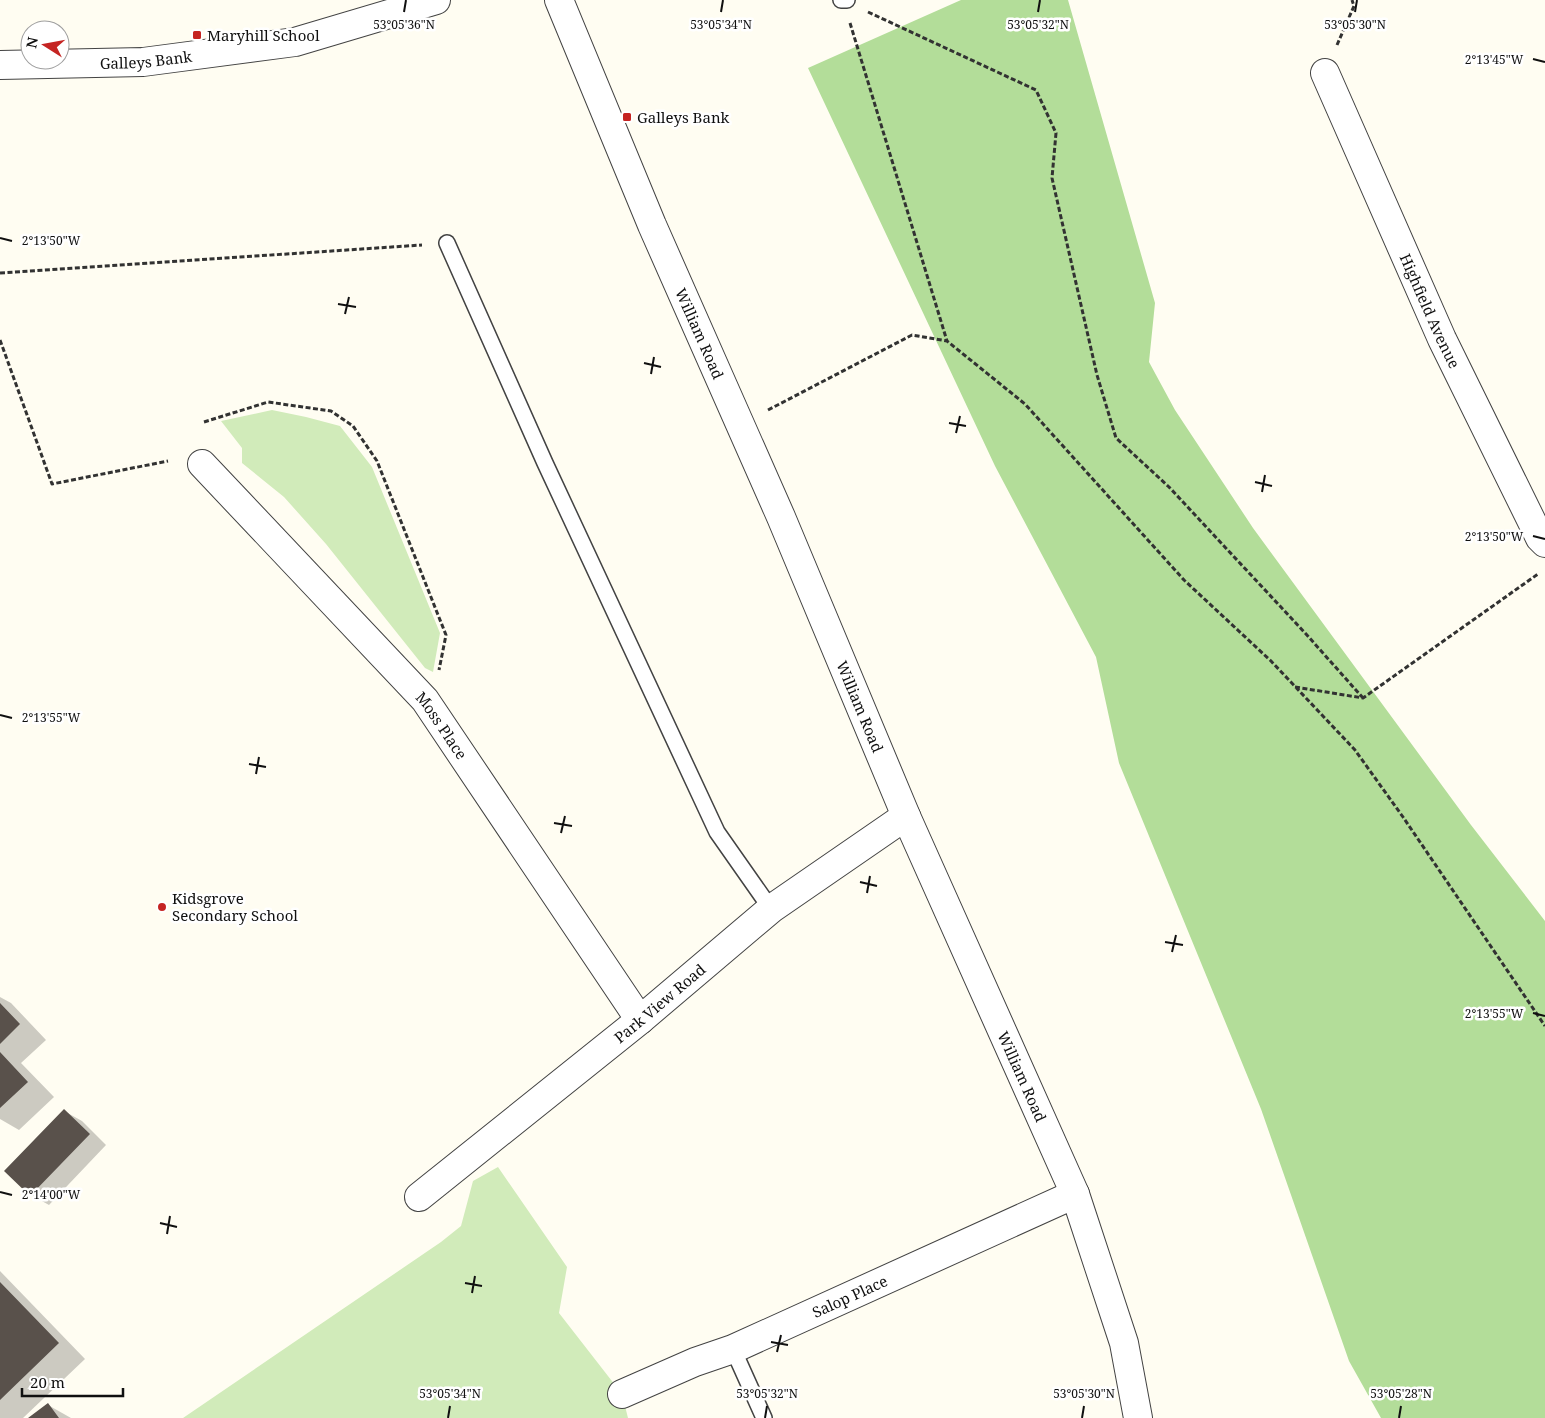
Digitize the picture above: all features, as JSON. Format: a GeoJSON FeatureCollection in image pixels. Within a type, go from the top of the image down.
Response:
{"type":"FeatureCollection","features":[{"type":"Feature","properties":{"kind":"street","name":"Galleys Bank"},"geometry":{"type":"LineString","coordinates":[[0,65],[143,62],[294,42],[436,0]]}},
{"type":"Feature","properties":{"kind":"street","name":"William Road"},"geometry":{"type":"LineString","coordinates":[[559,0],[652,225],[785,526],[906,816],[1075,1194],[1124,1343],[1138,1418]]}},
{"type":"Feature","properties":{"kind":"street","name":"Highfield Avenue"},"geometry":{"type":"LineString","coordinates":[[1325,74],[1442,339],[1540,538],[1545,543]]}},
{"type":"Feature","properties":{"kind":"street","name":"Moss Place"},"geometry":{"type":"LineString","coordinates":[[202,464],[425,700],[640,1020]]}},
{"type":"Feature","properties":{"kind":"street","name":"Park View Road"},"geometry":{"type":"LineString","coordinates":[[419,1198],[640,1020],[771,909],[906,816]]}},
{"type":"Feature","properties":{"kind":"street","name":"Salop Place"},"geometry":{"type":"LineString","coordinates":[[622,1394],[695,1362],[732,1349],[1075,1194]]}},
{"type":"Feature","properties":{"kind":"lane"},"geometry":{"type":"LineString","coordinates":[[447,243],[545,463],[717,832],[771,909]]}},
{"type":"Feature","properties":{"kind":"lane"},"geometry":{"type":"LineString","coordinates":[[732,1349],[764,1418]]}},
{"type":"Feature","properties":{"kind":"path"},"geometry":{"type":"LineString","coordinates":[[844,0],[948,340]]}},
{"type":"Feature","properties":{"kind":"path"},"geometry":{"type":"LineString","coordinates":[[844,0],[1036,90],[1056,133],[1052,178],[1097,375],[1116,438],[1169,487],[1363,698]]}},
{"type":"Feature","properties":{"kind":"path"},"geometry":{"type":"LineString","coordinates":[[1325,74],[1354,6],[1352,0]]}},
{"type":"Feature","properties":{"kind":"path"},"geometry":{"type":"LineString","coordinates":[[0,273],[447,243]]}},
{"type":"Feature","properties":{"kind":"path"},"geometry":{"type":"LineString","coordinates":[[740,424],[912,335],[948,340],[1025,404],[1184,580],[1271,661],[1355,750],[1403,817],[1545,1026]]}},
{"type":"Feature","properties":{"kind":"path"},"geometry":{"type":"LineString","coordinates":[[0,340],[52,484],[168,461]]}},
{"type":"Feature","properties":{"kind":"path"},"geometry":{"type":"LineString","coordinates":[[204,422],[268,402],[331,411],[353,426],[377,461],[446,635],[438,676],[425,700]]}},
{"type":"Feature","properties":{"kind":"path"},"geometry":{"type":"LineString","coordinates":[[1295,687],[1363,698],[1545,569]]}},
{"type":"Feature","properties":{"kind":"green space"},"geometry":{"type":"Polygon","coordinates":[[[961,0],[1068,0],[1155,303],[1149,362],[1175,410],[1253,528],[1471,825],[1545,921],[1545,1418],[1381,1418],[1349,1361],[1261,1109],[1119,763],[1096,657],[995,466],[808,68],[961,0]]]}},
{"type":"Feature","properties":{"kind":"green space"},"geometry":{"type":"Polygon","coordinates":[[[272,410],[340,426],[372,467],[440,633],[433,672],[425,668],[326,544],[284,497],[242,463],[242,448],[221,421],[272,410]]]}},
{"type":"Feature","properties":{"kind":"green space"},"geometry":{"type":"Polygon","coordinates":[[[498,1167],[567,1267],[559,1313],[622,1394],[628,1418],[183,1418],[441,1242],[461,1226],[473,1181],[498,1167]]]}},
{"type":"Feature","properties":{"kind":"building"},"geometry":{"type":"Polygon","coordinates":[[[0,1003],[20,1024],[0,1044],[0,1003]]]}},
{"type":"Feature","properties":{"kind":"building"},"geometry":{"type":"Polygon","coordinates":[[[0,1052],[28,1082],[0,1108],[0,1052]]]}},
{"type":"Feature","properties":{"kind":"building"},"geometry":{"type":"Polygon","coordinates":[[[64,1109],[90,1134],[30,1196],[4,1171],[64,1109]]]}},
{"type":"Feature","properties":{"kind":"building"},"geometry":{"type":"Polygon","coordinates":[[[0,1282],[59,1343],[0,1400],[0,1282]]]}},
{"type":"Feature","properties":{"kind":"building"},"geometry":{"type":"Polygon","coordinates":[[[48,1403],[59,1418],[28,1418],[48,1403]]]}},
{"type":"Feature","properties":{"kind":"place","name":"Maryhill School"},"geometry":{"type":"Point","coordinates":[197,35]}},
{"type":"Feature","properties":{"kind":"place","name":"Galleys Bank"},"geometry":{"type":"Point","coordinates":[627,117]}},
{"type":"Feature","properties":{"kind":"place","name":"Kidsgrove Secondary School"},"geometry":{"type":"Point","coordinates":[162,907]}}]}
